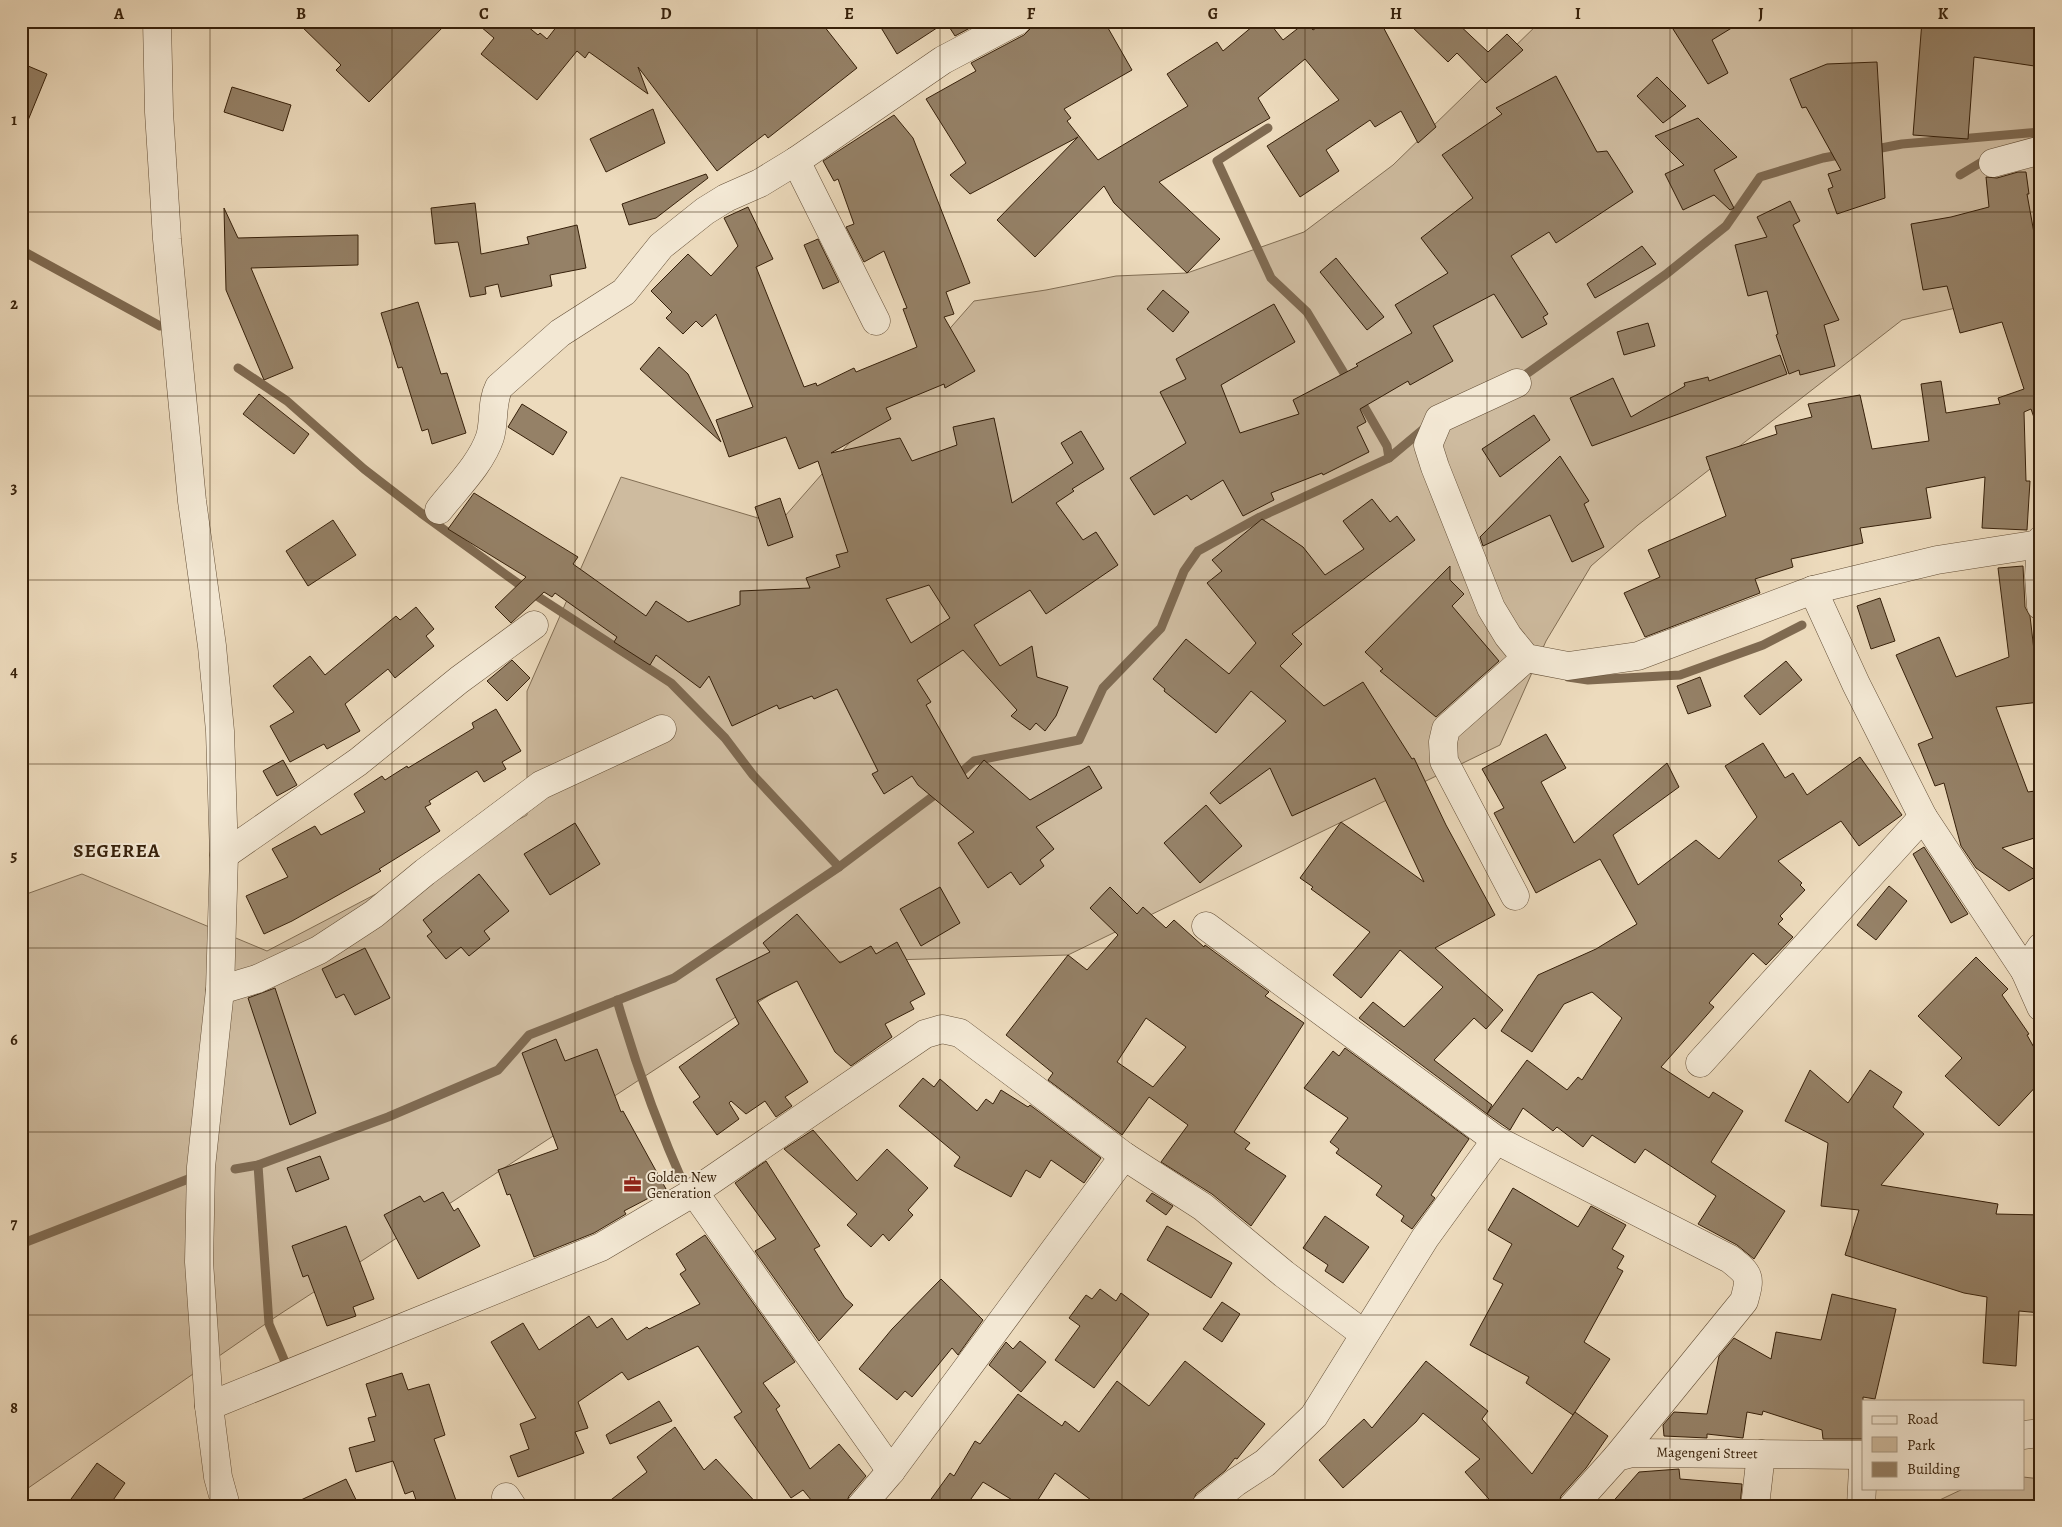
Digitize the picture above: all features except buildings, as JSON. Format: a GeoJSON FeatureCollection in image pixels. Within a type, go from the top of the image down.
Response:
{"type":"FeatureCollection","features":[{"type":"Feature","properties":{"kind":"street"},"geometry":{"type":"LineString","coordinates":[[157,21],[158,112],[167,239],[192,501],[212,646],[220,731],[224,855],[220,990],[202,1167],[198,1262],[209,1406],[218,1477],[226,1506]]}},
{"type":"Feature","properties":{"kind":"street"},"geometry":{"type":"LineString","coordinates":[[439,510],[485,451],[491,435],[494,397],[499,388],[560,332],[592,311],[607,305],[624,292],[661,246],[705,211],[726,198],[760,183],[796,161],[943,60],[1017,21]]}},
{"type":"Feature","properties":{"kind":"street"},"geometry":{"type":"LineString","coordinates":[[1993,163],[2041,150]]}},
{"type":"Feature","properties":{"kind":"street"},"geometry":{"type":"LineString","coordinates":[[796,161],[876,320]]}},
{"type":"Feature","properties":{"kind":"street"},"geometry":{"type":"LineString","coordinates":[[1517,383],[1439,419],[1428,445],[1434,467],[1491,608],[1508,636],[1526,658],[1568,666],[1638,656],[1814,590],[1936,560],[2040,542],[2041,606]]}},
{"type":"Feature","properties":{"kind":"street"},"geometry":{"type":"LineString","coordinates":[[1814,590],[1856,684],[1923,817],[2025,971],[2041,1007]]}},
{"type":"Feature","properties":{"kind":"street"},"geometry":{"type":"LineString","coordinates":[[224,855],[358,762],[459,680],[534,625]]}},
{"type":"Feature","properties":{"kind":"street"},"geometry":{"type":"LineString","coordinates":[[1516,896],[1444,761],[1443,742],[1446,729],[1526,658]]}},
{"type":"Feature","properties":{"kind":"street"},"geometry":{"type":"LineString","coordinates":[[220,990],[257,979],[318,950],[374,914],[425,872],[541,785],[662,729]]}},
{"type":"Feature","properties":{"kind":"street"},"geometry":{"type":"LineString","coordinates":[[1700,1063],[1923,817]]}},
{"type":"Feature","properties":{"kind":"street"},"geometry":{"type":"LineString","coordinates":[[1206,926],[1496,1140],[1730,1259],[1746,1272],[1750,1282],[1744,1301],[1617,1457],[1573,1506]]}},
{"type":"Feature","properties":{"kind":"street"},"geometry":{"type":"LineString","coordinates":[[2025,971],[2041,947]]}},
{"type":"Feature","properties":{"kind":"street"},"geometry":{"type":"LineString","coordinates":[[209,1406],[601,1247],[694,1192],[925,1034],[942,1029],[960,1032],[1124,1156],[1203,1207],[1284,1274],[1364,1334]]}},
{"type":"Feature","properties":{"kind":"street"},"geometry":{"type":"LineString","coordinates":[[1206,1506],[1236,1482],[1265,1463],[1314,1416],[1425,1238],[1496,1140]]}},
{"type":"Feature","properties":{"kind":"street"},"geometry":{"type":"LineString","coordinates":[[861,1506],[891,1471],[1124,1156]]}},
{"type":"Feature","properties":{"kind":"street"},"geometry":{"type":"LineString","coordinates":[[694,1192],[891,1471]]}},
{"type":"Feature","properties":{"kind":"street"},"geometry":{"type":"LineString","coordinates":[[2024,1435],[2041,1433]]}},
{"type":"Feature","properties":{"kind":"street","name":"Magengeni Street"},"geometry":{"type":"LineString","coordinates":[[1617,1457],[1647,1452],[1862,1455]]}},
{"type":"Feature","properties":{"kind":"street"},"geometry":{"type":"LineString","coordinates":[[1755,1506],[1761,1454]]}},
{"type":"Feature","properties":{"kind":"street"},"geometry":{"type":"LineString","coordinates":[[1862,1490],[1862,1506]]}},
{"type":"Feature","properties":{"kind":"green space"},"geometry":{"type":"Polygon","coordinates":[[[1541,21],[2041,21],[2041,289],[1902,320],[1638,525],[1591,566],[1546,641],[1500,745],[1068,955],[820,962],[274,1318],[21,1493],[21,896],[82,874],[267,951],[527,815],[527,691],[621,477],[778,524],[974,301],[1046,290],[1116,276],[1187,273],[1304,232],[1393,165],[1541,21]]]}},
{"type":"Feature","properties":{"kind":"green space"},"geometry":{"type":"Polygon","coordinates":[[[2024,1477],[2041,1479],[2041,1506],[1927,1506],[1961,1490],[2024,1490],[2024,1477]]]}},
{"type":"Feature","properties":{"kind":"waterway"},"geometry":{"type":"LineString","coordinates":[[1268,128],[1217,161],[1271,278],[1307,312],[1350,383]]}},
{"type":"Feature","properties":{"kind":"waterway"},"geometry":{"type":"LineString","coordinates":[[1871,150],[1902,144],[2041,132]]}},
{"type":"Feature","properties":{"kind":"waterway"},"geometry":{"type":"LineString","coordinates":[[1518,380],[1665,275],[1726,226],[1760,177],[1823,158],[1845,154]]}},
{"type":"Feature","properties":{"kind":"waterway"},"geometry":{"type":"LineString","coordinates":[[1960,175],[1990,157]]}},
{"type":"Feature","properties":{"kind":"waterway"},"geometry":{"type":"LineString","coordinates":[[21,250],[160,326]]}},
{"type":"Feature","properties":{"kind":"waterway"},"geometry":{"type":"LineString","coordinates":[[238,368],[287,401],[364,469],[421,513],[520,585],[671,683],[725,738],[753,775],[839,867],[940,791]]}},
{"type":"Feature","properties":{"kind":"waterway"},"geometry":{"type":"LineString","coordinates":[[1358,396],[1387,446],[1389,458]]}},
{"type":"Feature","properties":{"kind":"waterway"},"geometry":{"type":"LineString","coordinates":[[956,777],[974,761],[1079,740],[1103,688],[1161,628],[1184,571],[1198,551],[1260,517],[1389,458],[1426,427]]}},
{"type":"Feature","properties":{"kind":"waterway"},"geometry":{"type":"LineString","coordinates":[[1568,677],[1588,680],[1680,675],[1763,645],[1802,625]]}},
{"type":"Feature","properties":{"kind":"waterway"},"geometry":{"type":"LineString","coordinates":[[235,1169],[258,1165],[388,1117],[498,1070],[529,1035],[674,978],[839,867]]}},
{"type":"Feature","properties":{"kind":"waterway"},"geometry":{"type":"LineString","coordinates":[[617,1000],[649,1097],[687,1192]]}},
{"type":"Feature","properties":{"kind":"waterway"},"geometry":{"type":"LineString","coordinates":[[258,1165],[269,1324],[285,1362]]}},
{"type":"Feature","properties":{"kind":"waterway"},"geometry":{"type":"LineString","coordinates":[[21,1244],[196,1176]]}},
{"type":"Feature","properties":{"kind":"place","name":"Golden New Generation"},"geometry":{"type":"Point","coordinates":[633,1185]}},
{"type":"Feature","properties":{"kind":"district","name":"SEGEREA"},"geometry":{"type":"Point","coordinates":[117,851]}}]}
